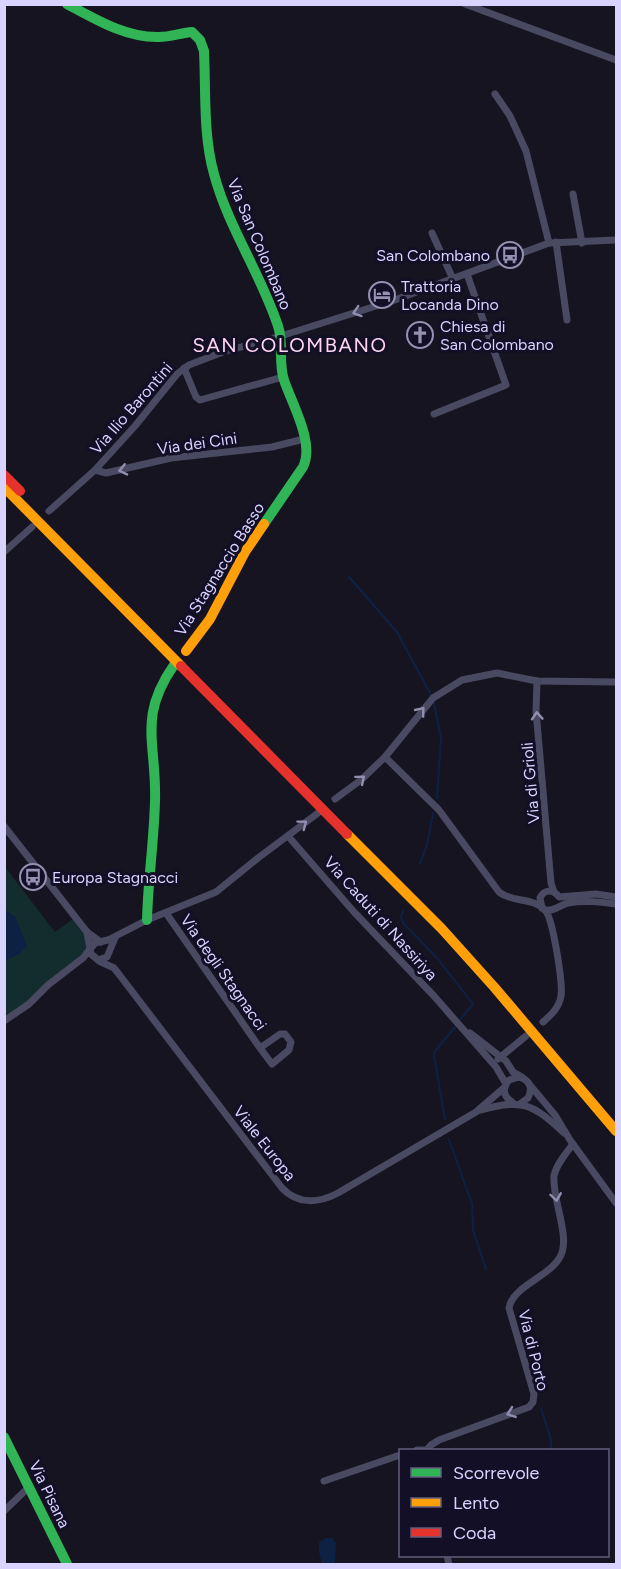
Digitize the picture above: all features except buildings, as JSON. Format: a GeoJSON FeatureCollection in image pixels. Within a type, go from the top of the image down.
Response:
{"type":"FeatureCollection","features":[{"type":"Feature","properties":{"kind":"main road","name":"Via San Colombano"},"geometry":{"type":"LineString","coordinates":[[67,4],[117,29],[155,37],[192,32],[200,40],[204,51],[210,152],[215,177],[231,221],[277,322],[281,336]]}},
{"type":"Feature","properties":{"kind":"main road","name":"Via Stagnaccio Basso"},"geometry":{"type":"LineString","coordinates":[[186,651],[210,619],[245,552],[305,465],[307,449],[283,377],[280,360],[281,336]]}},
{"type":"Feature","properties":{"kind":"main road"},"geometry":{"type":"LineString","coordinates":[[4,475],[432,908],[496,977],[616,1118]]}},
{"type":"Feature","properties":{"kind":"main road"},"geometry":{"type":"LineString","coordinates":[[4,487],[435,922],[495,988],[616,1131]]}},
{"type":"Feature","properties":{"kind":"main road"},"geometry":{"type":"LineString","coordinates":[[147,920],[155,799],[150,736],[151,718],[160,684],[174,665]]}},
{"type":"Feature","properties":{"kind":"main road","name":"Via Pisana"},"geometry":{"type":"LineString","coordinates":[[4,1437],[67,1564]]}},
{"type":"Feature","properties":{"kind":"street"},"geometry":{"type":"LineString","coordinates":[[465,4],[616,60]]}},
{"type":"Feature","properties":{"kind":"street"},"geometry":{"type":"LineString","coordinates":[[495,94],[510,116],[526,151],[552,243],[567,320]]}},
{"type":"Feature","properties":{"kind":"street"},"geometry":{"type":"LineString","coordinates":[[573,194],[582,243]]}},
{"type":"Feature","properties":{"kind":"street"},"geometry":{"type":"LineString","coordinates":[[432,233],[453,279]]}},
{"type":"Feature","properties":{"kind":"street","name":"Via San Colombano"},"geometry":{"type":"LineString","coordinates":[[281,336],[392,301],[552,243],[616,240]]}},
{"type":"Feature","properties":{"kind":"street"},"geometry":{"type":"LineString","coordinates":[[434,414],[506,385],[467,274]]}},
{"type":"Feature","properties":{"kind":"street","name":"Via Ilio Barontini"},"geometry":{"type":"LineString","coordinates":[[50,511],[95,470],[184,368],[223,352],[281,336]]}},
{"type":"Feature","properties":{"kind":"street"},"geometry":{"type":"LineString","coordinates":[[184,368],[196,397],[200,400],[283,377]]}},
{"type":"Feature","properties":{"kind":"street","name":"Via dei Cini"},"geometry":{"type":"LineString","coordinates":[[95,470],[106,473],[171,458],[272,447],[304,439]]}},
{"type":"Feature","properties":{"kind":"street"},"geometry":{"type":"LineString","coordinates":[[4,552],[32,527]]}},
{"type":"Feature","properties":{"kind":"street"},"geometry":{"type":"LineString","coordinates":[[335,799],[385,758],[426,704],[457,682],[472,676],[494,673],[537,681],[616,682]]}},
{"type":"Feature","properties":{"kind":"street","name":"Via di Grioli"},"geometry":{"type":"LineString","coordinates":[[537,681],[536,711],[551,883],[556,895]]}},
{"type":"Feature","properties":{"kind":"street"},"geometry":{"type":"LineString","coordinates":[[385,758],[439,810],[497,891],[509,899],[527,901],[543,909],[556,908],[568,903],[616,904]]}},
{"type":"Feature","properties":{"kind":"street","name":"Via degli Stagnacci"},"geometry":{"type":"LineString","coordinates":[[4,1021],[81,959],[95,943],[116,937],[147,920],[216,892],[318,813]]}},
{"type":"Feature","properties":{"kind":"street"},"geometry":{"type":"LineString","coordinates":[[4,826],[87,932],[106,945],[109,951]]}},
{"type":"Feature","properties":{"kind":"street","name":"Via Caduti di Nassiriya"},"geometry":{"type":"LineString","coordinates":[[288,836],[354,912],[490,1054],[495,1067]]}},
{"type":"Feature","properties":{"kind":"street"},"geometry":{"type":"LineString","coordinates":[[543,1022],[556,1008],[561,991],[550,919],[539,900],[551,883]]}},
{"type":"Feature","properties":{"kind":"street"},"geometry":{"type":"LineString","coordinates":[[527,901],[549,891],[556,895],[596,894],[616,897]]}},
{"type":"Feature","properties":{"kind":"street"},"geometry":{"type":"LineString","coordinates":[[550,919],[556,908],[556,895]]}},
{"type":"Feature","properties":{"kind":"street","name":"Via degli Stagnacci"},"geometry":{"type":"LineString","coordinates":[[166,913],[260,1048],[272,1064],[290,1050],[291,1042],[285,1034],[280,1034],[260,1048]]}},
{"type":"Feature","properties":{"kind":"street"},"geometry":{"type":"LineString","coordinates":[[87,932],[91,955],[97,960]]}},
{"type":"Feature","properties":{"kind":"street"},"geometry":{"type":"LineString","coordinates":[[81,959],[106,958],[116,937]]}},
{"type":"Feature","properties":{"kind":"street","name":"Viale Europa"},"geometry":{"type":"LineString","coordinates":[[109,951],[114,968]]}},
{"type":"Feature","properties":{"kind":"street","name":"Viale Europa"},"geometry":{"type":"LineString","coordinates":[[97,960],[114,968],[282,1188],[294,1197],[312,1202],[328,1198],[476,1112],[501,1104],[517,1103]]}},
{"type":"Feature","properties":{"kind":"street"},"geometry":{"type":"LineString","coordinates":[[526,1036],[500,1057],[495,1067],[505,1085],[505,1095],[539,1112],[571,1142]]}},
{"type":"Feature","properties":{"kind":"street"},"geometry":{"type":"LineString","coordinates":[[508,1063],[514,1046]]}},
{"type":"Feature","properties":{"kind":"street","name":"Via Caduti di Nassiriya"},"geometry":{"type":"LineString","coordinates":[[490,1054],[500,1057]]}},
{"type":"Feature","properties":{"kind":"street"},"geometry":{"type":"LineString","coordinates":[[500,1057],[508,1063],[513,1072],[529,1084],[555,1115],[571,1142],[616,1203]]}},
{"type":"Feature","properties":{"kind":"street"},"geometry":{"type":"LineString","coordinates":[[505,1085],[514,1077],[522,1077]]}},
{"type":"Feature","properties":{"kind":"street"},"geometry":{"type":"LineString","coordinates":[[517,1103],[530,1096],[529,1084]]}},
{"type":"Feature","properties":{"kind":"street","name":"Viale Europa"},"geometry":{"type":"LineString","coordinates":[[476,1112],[505,1085]]}},
{"type":"Feature","properties":{"kind":"street","name":"Via di Porto"},"geometry":{"type":"LineString","coordinates":[[428,1449],[439,1440],[529,1407],[533,1402],[534,1394],[509,1312],[509,1304],[514,1296],[550,1268],[561,1254],[562,1237],[554,1178],[571,1142]]}},
{"type":"Feature","properties":{"kind":"street"},"geometry":{"type":"LineString","coordinates":[[324,1481],[399,1455]]}},
{"type":"Feature","properties":{"kind":"street"},"geometry":{"type":"LineString","coordinates":[[4,1511],[29,1487]]}},
{"type":"Feature","properties":{"kind":"green space"},"geometry":{"type":"Polygon","coordinates":[[[5,867],[55,932],[76,917],[87,932],[91,948],[5,1021],[5,961],[20,953],[16,918],[5,910],[5,867]]]}},
{"type":"Feature","properties":{"kind":"water"},"geometry":{"type":"Polygon","coordinates":[[[5,910],[16,918],[27,946],[20,953],[5,961],[5,910]]]}},
{"type":"Feature","properties":{"kind":"water"},"geometry":{"type":"Polygon","coordinates":[[[332,1538],[336,1543],[335,1564],[322,1564],[319,1542],[332,1538]]]}},
{"type":"Feature","properties":{"kind":"waterway"},"geometry":{"type":"LineString","coordinates":[[349,577],[397,632],[431,695]]}},
{"type":"Feature","properties":{"kind":"waterway"},"geometry":{"type":"LineString","coordinates":[[434,703],[441,738],[437,798]]}},
{"type":"Feature","properties":{"kind":"waterway"},"geometry":{"type":"LineString","coordinates":[[420,864],[427,845],[433,813]]}},
{"type":"Feature","properties":{"kind":"waterway"},"geometry":{"type":"LineString","coordinates":[[403,911],[401,917],[403,923],[437,958],[473,1004],[459,1021]]}},
{"type":"Feature","properties":{"kind":"waterway"},"geometry":{"type":"LineString","coordinates":[[445,1119],[434,1055],[456,1026]]}},
{"type":"Feature","properties":{"kind":"waterway"},"geometry":{"type":"LineString","coordinates":[[449,1140],[472,1204],[473,1230],[486,1269]]}},
{"type":"Feature","properties":{"kind":"waterway"},"geometry":{"type":"LineString","coordinates":[[541,1408],[551,1440],[551,1449]]}},
{"type":"Feature","properties":{"kind":"traffic: fast"},"geometry":{"type":"LineString","coordinates":[[67,4],[123,31],[159,37],[192,32],[200,40],[204,51],[210,159],[220,194],[278,326],[281,339],[282,373],[301,424],[306,447],[303,467],[264,524]]}},
{"type":"Feature","properties":{"kind":"traffic: fast"},"geometry":{"type":"LineString","coordinates":[[147,920],[155,801],[152,716],[163,684],[174,665]]}},
{"type":"Feature","properties":{"kind":"traffic: fast"},"geometry":{"type":"LineString","coordinates":[[4,1437],[67,1564]]}},
{"type":"Feature","properties":{"kind":"traffic: slow"},"geometry":{"type":"LineString","coordinates":[[4,487],[181,666]]}},
{"type":"Feature","properties":{"kind":"traffic: slow"},"geometry":{"type":"LineString","coordinates":[[186,651],[210,619],[245,552],[264,524]]}},
{"type":"Feature","properties":{"kind":"traffic: slow"},"geometry":{"type":"LineString","coordinates":[[347,834],[442,929],[616,1131]]}},
{"type":"Feature","properties":{"kind":"traffic: jam"},"geometry":{"type":"LineString","coordinates":[[4,475],[20,491]]}},
{"type":"Feature","properties":{"kind":"traffic: jam"},"geometry":{"type":"LineString","coordinates":[[181,666],[347,834]]}},
{"type":"Feature","properties":{"kind":"place","name":"San Colombano"},"geometry":{"type":"Point","coordinates":[510,255]}},
{"type":"Feature","properties":{"kind":"place","name":"Trattoria Locanda Dino"},"geometry":{"type":"Point","coordinates":[382,295]}},
{"type":"Feature","properties":{"kind":"place","name":"Chiesa di San Colombano"},"geometry":{"type":"Point","coordinates":[420,335]}},
{"type":"Feature","properties":{"kind":"place","name":"Europa Stagnacci"},"geometry":{"type":"Point","coordinates":[33,877]}},
{"type":"Feature","properties":{"kind":"district","name":"SAN COLOMBANO"},"geometry":{"type":"Point","coordinates":[290,345]}}]}
